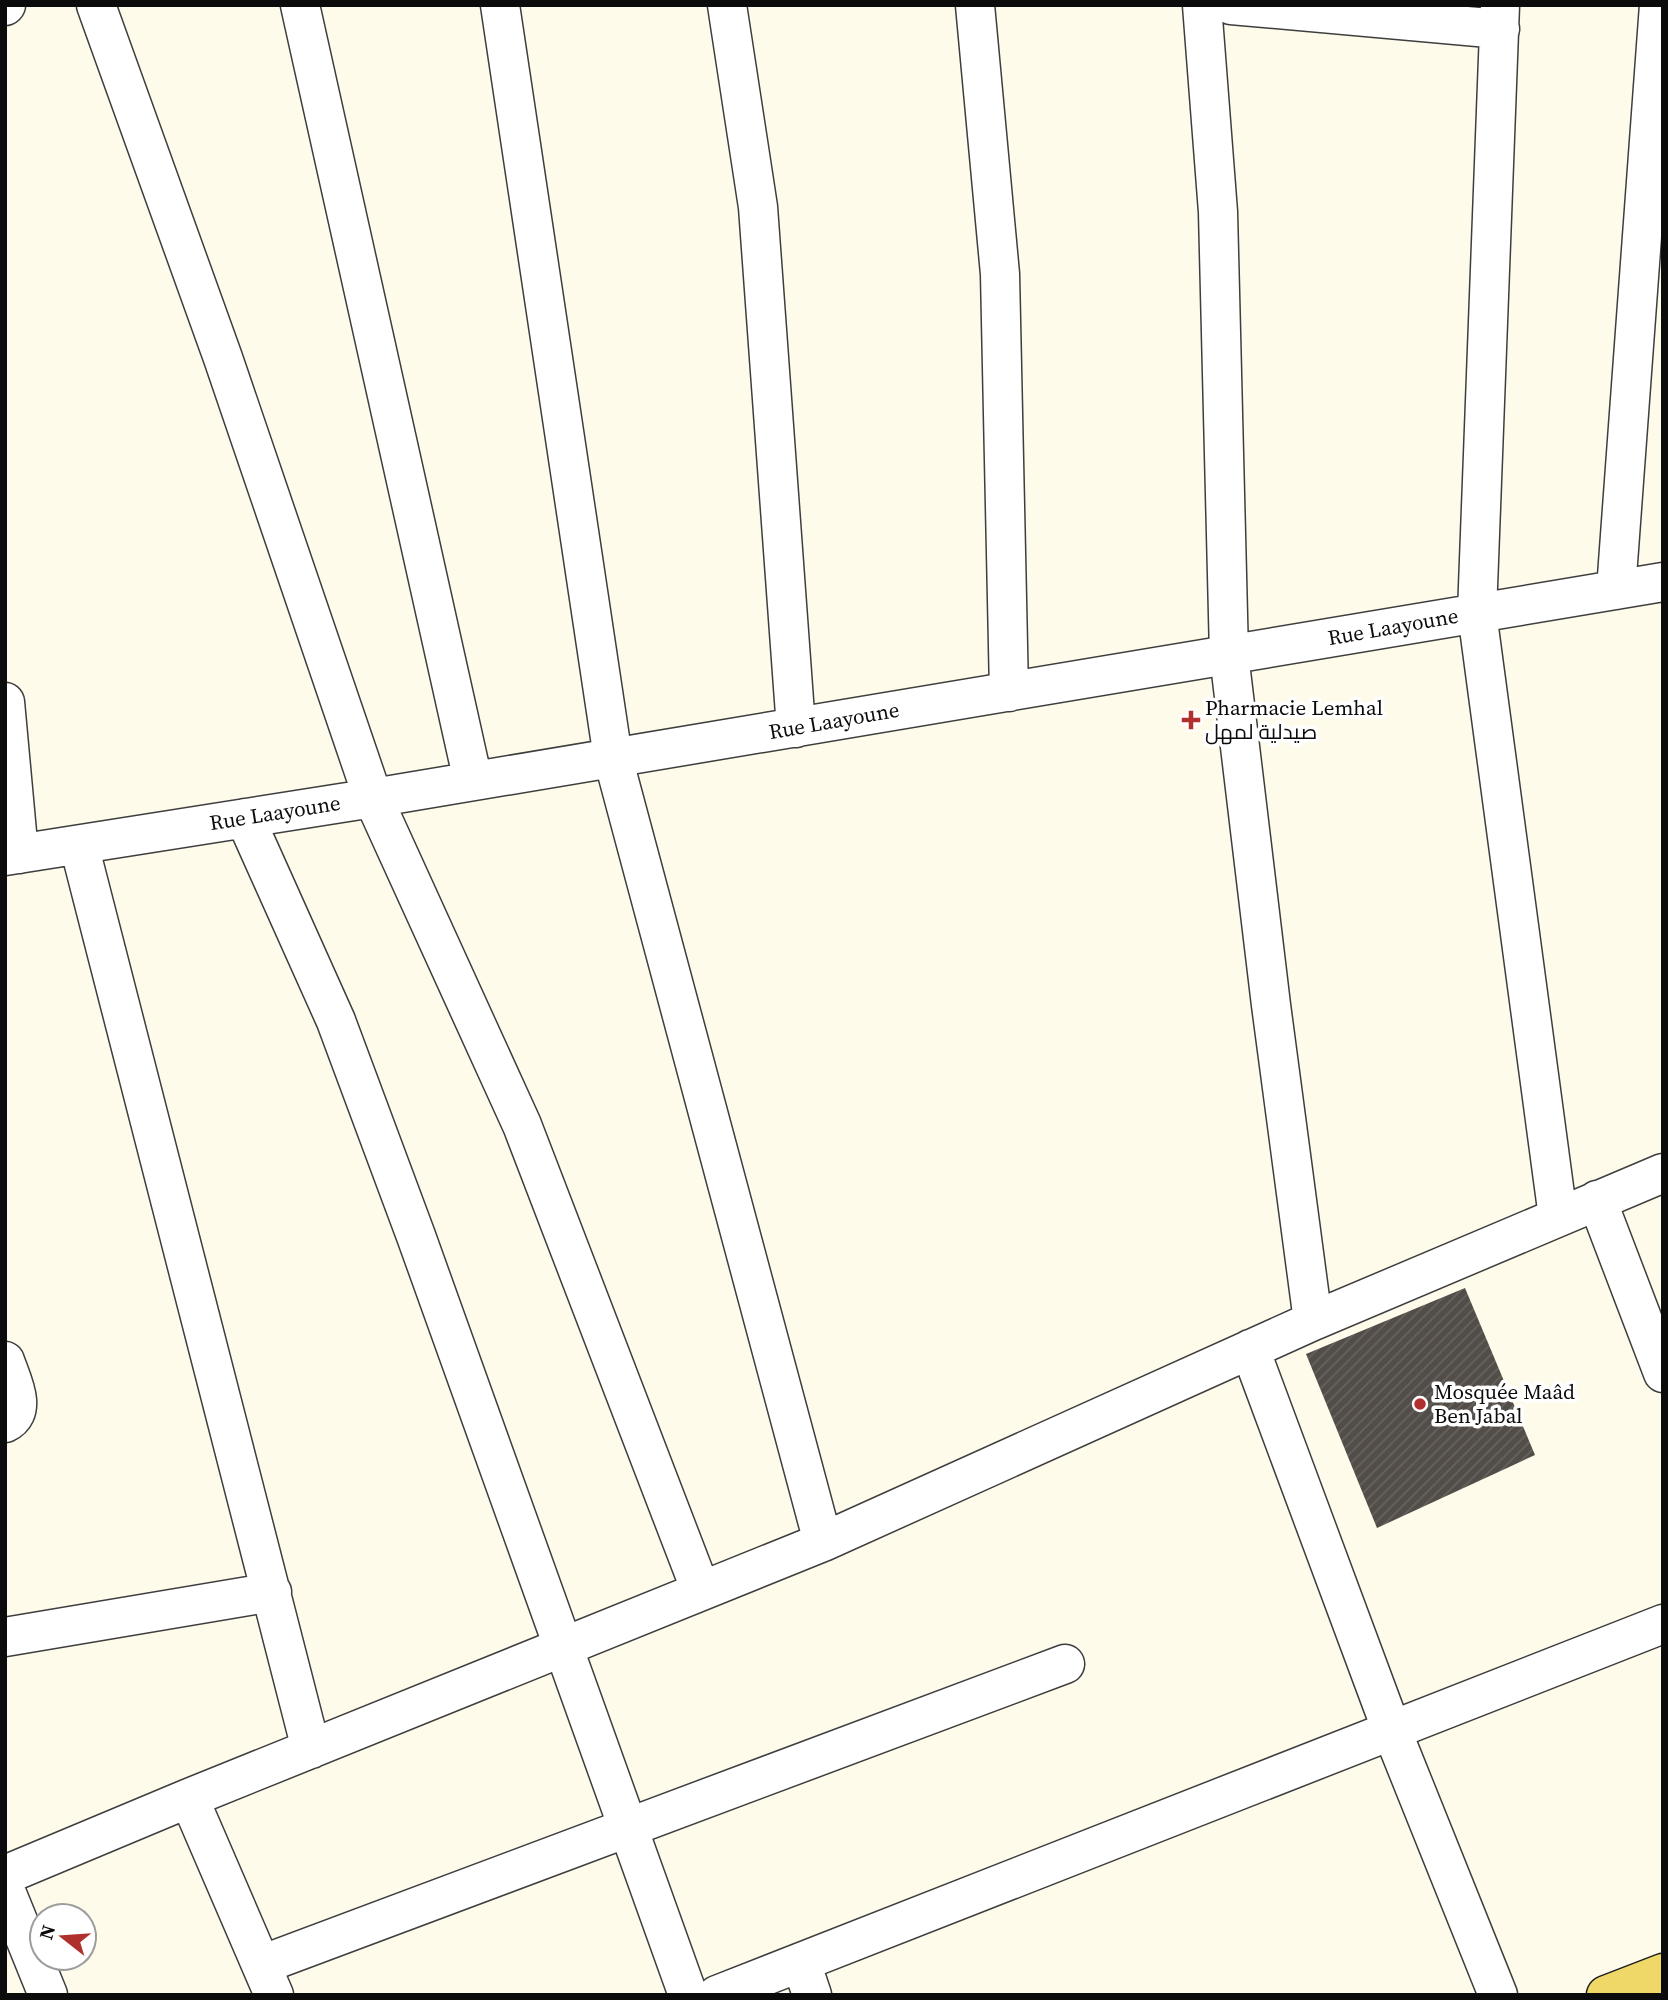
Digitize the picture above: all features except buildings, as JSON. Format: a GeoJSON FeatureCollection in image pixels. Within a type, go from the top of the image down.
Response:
{"type":"FeatureCollection","features":[{"type":"Feature","properties":{"kind":"main road"},"geometry":{"type":"LineString","coordinates":[[1606,1995],[1663,1973]]}},
{"type":"Feature","properties":{"kind":"street"},"geometry":{"type":"LineString","coordinates":[[96,5],[223,358],[373,798],[522,1125],[701,1591]]}},
{"type":"Feature","properties":{"kind":"street"},"geometry":{"type":"LineString","coordinates":[[300,5],[473,781]]}},
{"type":"Feature","properties":{"kind":"street"},"geometry":{"type":"LineString","coordinates":[[500,5],[613,758],[823,1542]]}},
{"type":"Feature","properties":{"kind":"street"},"geometry":{"type":"LineString","coordinates":[[727,5],[758,207],[796,728]]}},
{"type":"Feature","properties":{"kind":"street"},"geometry":{"type":"LineString","coordinates":[[975,5],[1000,274],[1009,692]]}},
{"type":"Feature","properties":{"kind":"street"},"geometry":{"type":"LineString","coordinates":[[1202,5],[1218,212],[1228,654],[1312,1321]]}},
{"type":"Feature","properties":{"kind":"street"},"geometry":{"type":"LineString","coordinates":[[1231,5],[1500,17],[1478,613],[1558,1217]]}},
{"type":"Feature","properties":{"kind":"street"},"geometry":{"type":"LineString","coordinates":[[1616,590],[1660,22]]}},
{"type":"Feature","properties":{"kind":"street","name":"Rue Laayoune"},"geometry":{"type":"LineString","coordinates":[[12,855],[373,798],[1663,582]]}},
{"type":"Feature","properties":{"kind":"street"},"geometry":{"type":"LineString","coordinates":[[5,702],[12,855]]}},
{"type":"Feature","properties":{"kind":"street"},"geometry":{"type":"LineString","coordinates":[[245,818],[336,1021],[425,1261],[688,1995]]}},
{"type":"Feature","properties":{"kind":"street"},"geometry":{"type":"LineString","coordinates":[[79,845],[311,1749]]}},
{"type":"Feature","properties":{"kind":"street"},"geometry":{"type":"LineString","coordinates":[[5,1875],[823,1542],[1312,1321],[1663,1173]]}},
{"type":"Feature","properties":{"kind":"street"},"geometry":{"type":"LineString","coordinates":[[1597,1200],[1662,1369]]}},
{"type":"Feature","properties":{"kind":"street"},"geometry":{"type":"LineString","coordinates":[[1250,1349],[1392,1731],[1499,1995]]}},
{"type":"Feature","properties":{"kind":"street"},"geometry":{"type":"LineString","coordinates":[[5,1361],[17,1395],[17,1410],[11,1420],[5,1423]]}},
{"type":"Feature","properties":{"kind":"street"},"geometry":{"type":"LineString","coordinates":[[5,1637],[272,1592]]}},
{"type":"Feature","properties":{"kind":"street"},"geometry":{"type":"LineString","coordinates":[[717,1995],[807,1978],[1392,1731],[1663,1624]]}},
{"type":"Feature","properties":{"kind":"street"},"geometry":{"type":"LineString","coordinates":[[189,1798],[268,1980],[627,1828],[1065,1664]]}},
{"type":"Feature","properties":{"kind":"street"},"geometry":{"type":"LineString","coordinates":[[5,1889],[48,1995]]}},
{"type":"Feature","properties":{"kind":"place","name":"Pharmacie Lemhal صيدلية لمهل"},"geometry":{"type":"Point","coordinates":[1191,720]}},
{"type":"Feature","properties":{"kind":"place","name":"Mosquée Maâd Ben Jabal"},"geometry":{"type":"Point","coordinates":[1420,1404]}}]}
